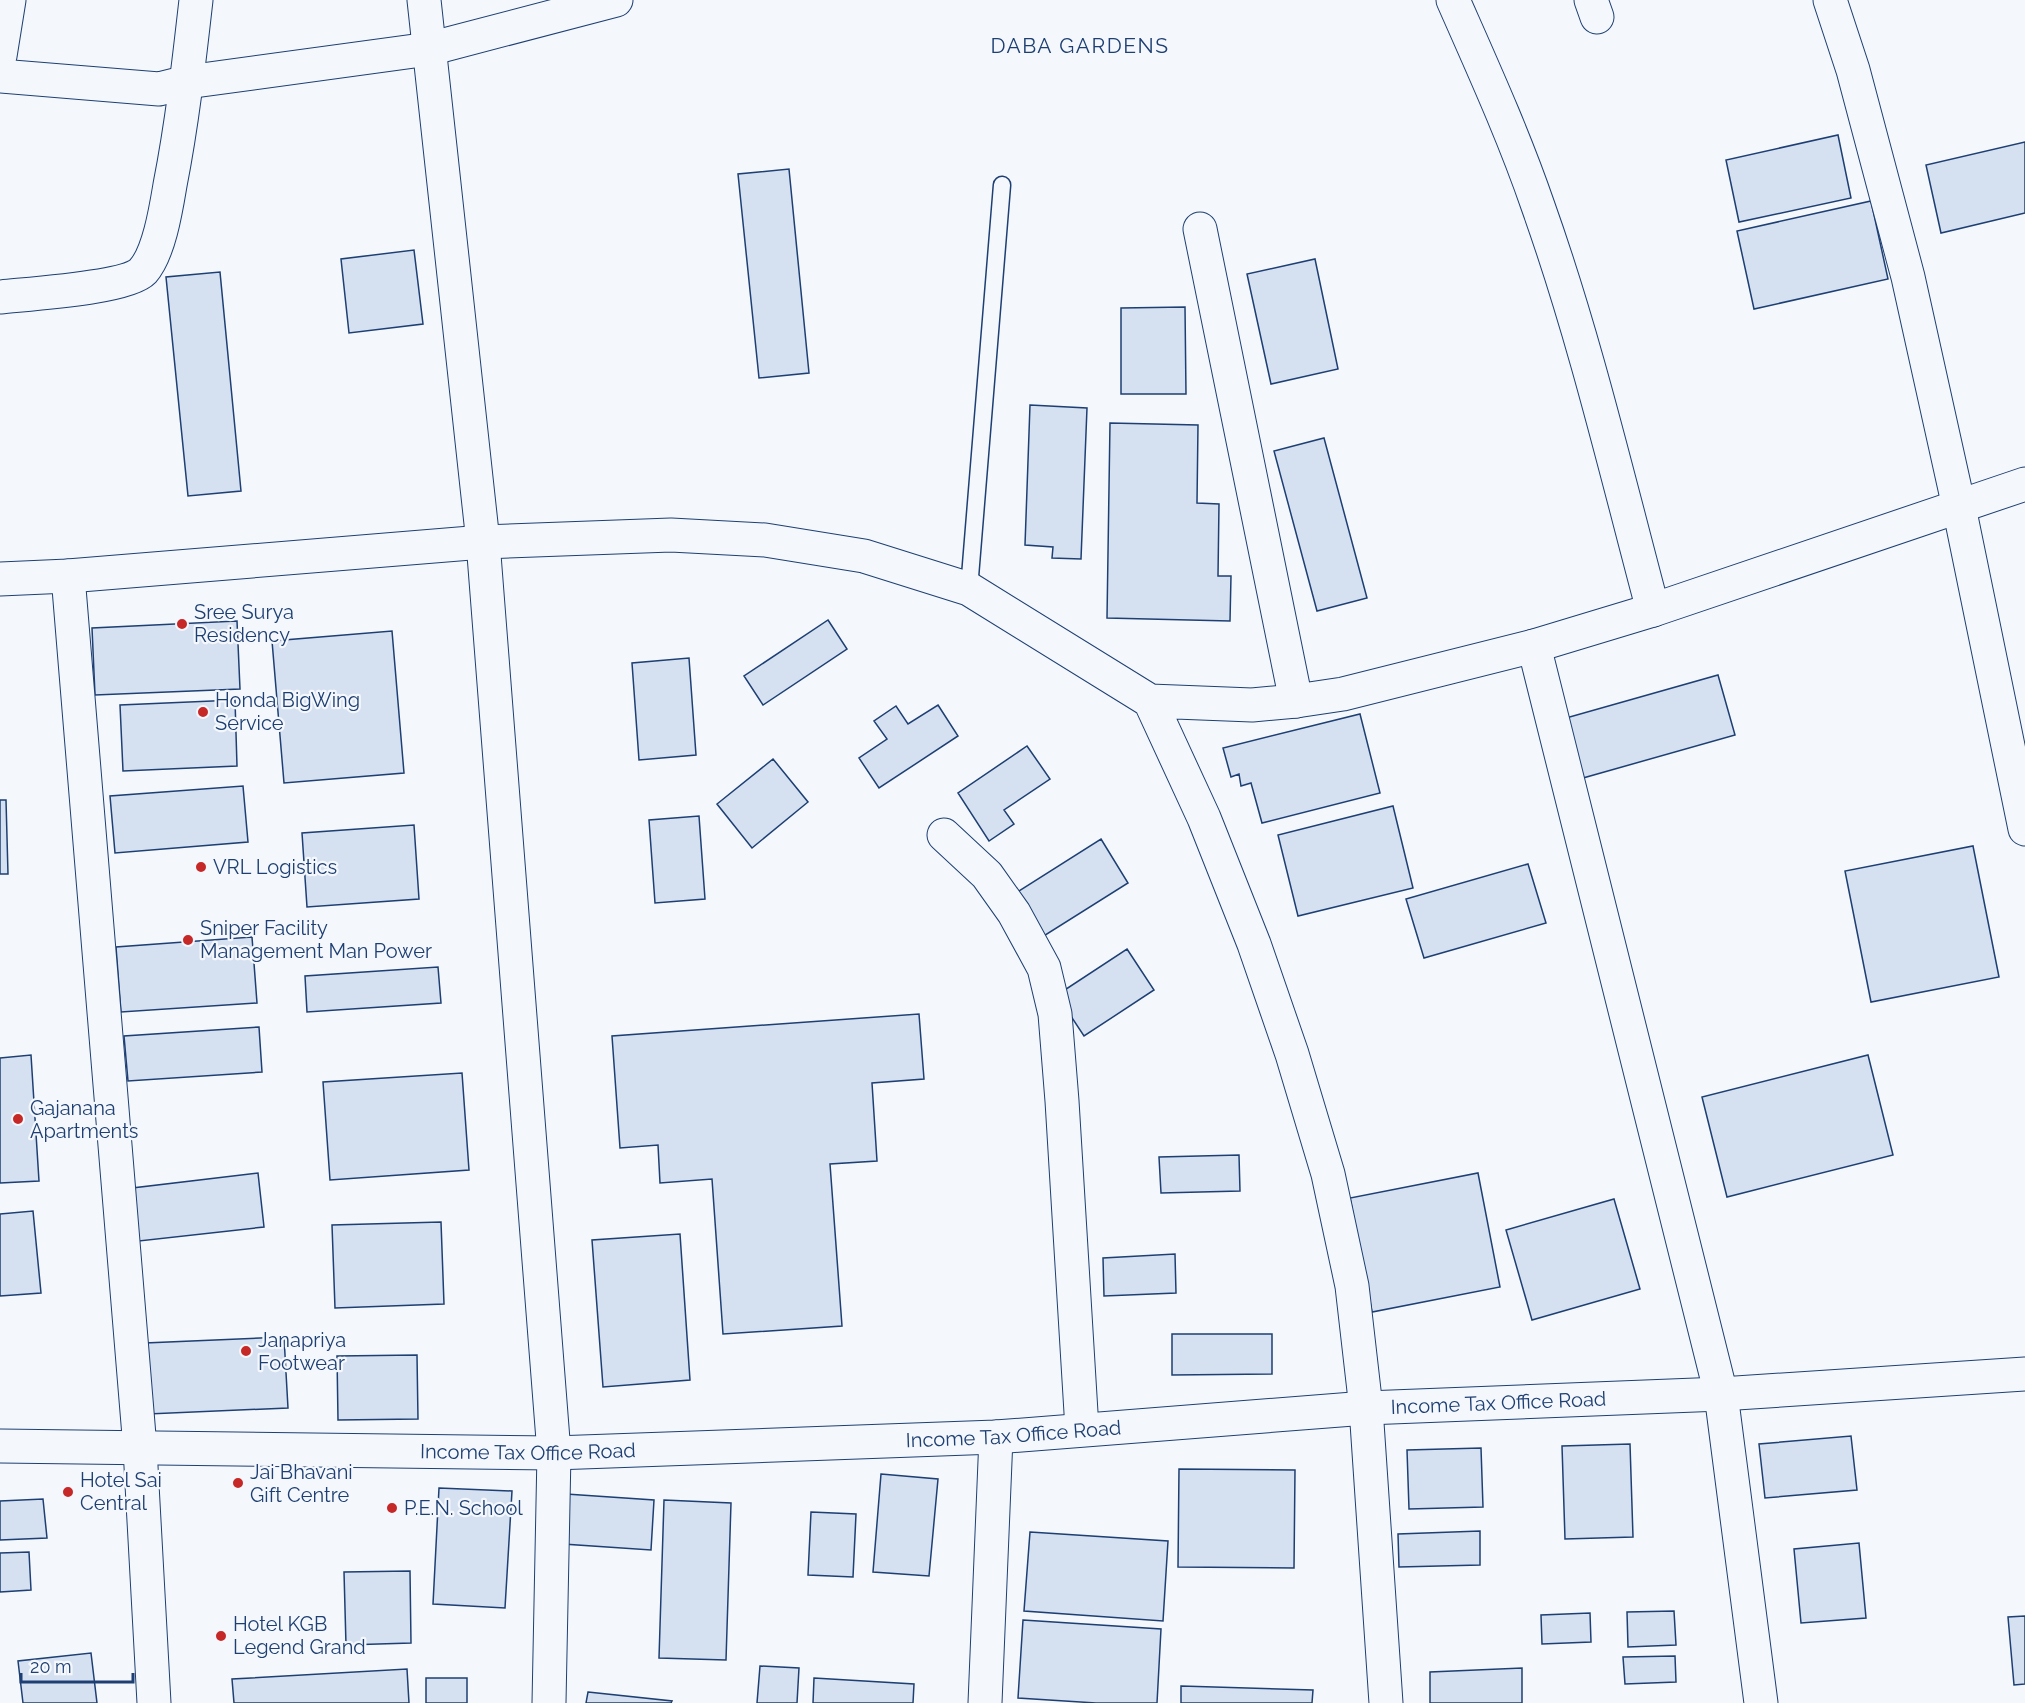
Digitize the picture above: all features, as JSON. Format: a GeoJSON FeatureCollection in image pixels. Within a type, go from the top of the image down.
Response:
{"type":"FeatureCollection","features":[{"type":"Feature","properties":{"kind":"street"},"geometry":{"type":"LineString","coordinates":[[0,55],[9,0]]}},
{"type":"Feature","properties":{"kind":"street"},"geometry":{"type":"LineString","coordinates":[[0,297],[115,283],[142,273],[157,246],[167,206],[187,82],[196,0]]}},
{"type":"Feature","properties":{"kind":"street"},"geometry":{"type":"LineString","coordinates":[[424,0],[483,542],[554,1453],[549,1703]]}},
{"type":"Feature","properties":{"kind":"street"},"geometry":{"type":"LineString","coordinates":[[0,76],[159,89],[187,82],[429,49],[556,7],[616,0]]}},
{"type":"Feature","properties":{"kind":"street"},"geometry":{"type":"LineString","coordinates":[[1453,0],[1496,98],[1538,206],[1575,322],[1653,609]]}},
{"type":"Feature","properties":{"kind":"street"},"geometry":{"type":"LineString","coordinates":[[1830,0],[1853,70],[1908,277],[1959,507],[2025,829]]}},
{"type":"Feature","properties":{"kind":"street"},"geometry":{"type":"LineString","coordinates":[[1200,229],[1296,701]]}},
{"type":"Feature","properties":{"kind":"street"},"geometry":{"type":"LineString","coordinates":[[0,579],[68,576],[483,542],[671,535],[765,540],[864,556],[969,589],[1150,701],[1252,705],[1344,693],[1534,646],[1653,609],[2025,484]]}},
{"type":"Feature","properties":{"kind":"street"},"geometry":{"type":"LineString","coordinates":[[68,576],[140,1448],[154,1703]]}},
{"type":"Feature","properties":{"kind":"street"},"geometry":{"type":"LineString","coordinates":[[1534,646],[1721,1394],[1761,1703]]}},
{"type":"Feature","properties":{"kind":"street"},"geometry":{"type":"LineString","coordinates":[[1150,701],[1204,818],[1254,944],[1292,1054],[1331,1185],[1352,1286],[1366,1408],[1386,1703]]}},
{"type":"Feature","properties":{"kind":"street"},"geometry":{"type":"LineString","coordinates":[[944,835],[987,875],[1014,913],[1044,968],[1055,1014],[1082,1429]]}},
{"type":"Feature","properties":{"kind":"street","name":"Income Tax Office Road"},"geometry":{"type":"LineString","coordinates":[[0,1446],[554,1453],[996,1437],[1366,1408],[1721,1394],[2025,1374]]}},
{"type":"Feature","properties":{"kind":"street"},"geometry":{"type":"LineString","coordinates":[[986,1703],[996,1437]]}},
{"type":"Feature","properties":{"kind":"lane"},"geometry":{"type":"LineString","coordinates":[[969,589],[1002,185]]}},
{"type":"Feature","properties":{"kind":"building"},"geometry":{"type":"Polygon","coordinates":[[[1838,135],[1851,198],[1739,222],[1726,160],[1838,135]]]}},
{"type":"Feature","properties":{"kind":"building"},"geometry":{"type":"Polygon","coordinates":[[[2025,142],[2025,213],[1941,233],[1926,165],[2025,142]]]}},
{"type":"Feature","properties":{"kind":"building"},"geometry":{"type":"Polygon","coordinates":[[[789,169],[809,373],[759,378],[738,174],[789,169]]]}},
{"type":"Feature","properties":{"kind":"building"},"geometry":{"type":"Polygon","coordinates":[[[1871,201],[1888,279],[1754,309],[1737,231],[1871,201]]]}},
{"type":"Feature","properties":{"kind":"building"},"geometry":{"type":"Polygon","coordinates":[[[414,250],[423,324],[349,333],[341,259],[414,250]]]}},
{"type":"Feature","properties":{"kind":"building"},"geometry":{"type":"Polygon","coordinates":[[[1315,259],[1338,369],[1271,384],[1247,274],[1315,259]]]}},
{"type":"Feature","properties":{"kind":"building"},"geometry":{"type":"Polygon","coordinates":[[[220,272],[241,491],[188,496],[166,277],[220,272]]]}},
{"type":"Feature","properties":{"kind":"building"},"geometry":{"type":"Polygon","coordinates":[[[1185,307],[1186,394],[1121,394],[1121,308],[1185,307]]]}},
{"type":"Feature","properties":{"kind":"building"},"geometry":{"type":"Polygon","coordinates":[[[1030,405],[1087,408],[1081,559],[1052,558],[1053,547],[1025,545],[1030,405]]]}},
{"type":"Feature","properties":{"kind":"building"},"geometry":{"type":"Polygon","coordinates":[[[1110,423],[1198,425],[1197,503],[1219,504],[1218,576],[1231,576],[1230,621],[1107,618],[1110,423]]]}},
{"type":"Feature","properties":{"kind":"building"},"geometry":{"type":"Polygon","coordinates":[[[1324,438],[1367,598],[1317,611],[1274,451],[1324,438]]]}},
{"type":"Feature","properties":{"kind":"building"},"geometry":{"type":"Polygon","coordinates":[[[828,620],[847,649],[763,705],[744,676],[828,620]]]}},
{"type":"Feature","properties":{"kind":"building"},"geometry":{"type":"Polygon","coordinates":[[[237,621],[240,689],[95,695],[92,628],[237,621]]]}},
{"type":"Feature","properties":{"kind":"building"},"geometry":{"type":"Polygon","coordinates":[[[392,631],[404,773],[284,783],[272,641],[392,631]]]}},
{"type":"Feature","properties":{"kind":"building"},"geometry":{"type":"Polygon","coordinates":[[[689,658],[696,755],[639,760],[632,663],[689,658]]]}},
{"type":"Feature","properties":{"kind":"building"},"geometry":{"type":"Polygon","coordinates":[[[1718,675],[1735,735],[1583,778],[1566,718],[1718,675]]]}},
{"type":"Feature","properties":{"kind":"building"},"geometry":{"type":"Polygon","coordinates":[[[235,700],[237,766],[123,771],[120,705],[235,700]]]}},
{"type":"Feature","properties":{"kind":"building"},"geometry":{"type":"Polygon","coordinates":[[[938,705],[958,736],[879,788],[859,758],[887,739],[874,721],[896,706],[908,724],[938,705]]]}},
{"type":"Feature","properties":{"kind":"building"},"geometry":{"type":"Polygon","coordinates":[[[1360,714],[1380,793],[1262,823],[1251,783],[1241,786],[1239,774],[1231,777],[1223,748],[1360,714]]]}},
{"type":"Feature","properties":{"kind":"building"},"geometry":{"type":"Polygon","coordinates":[[[1027,746],[1050,779],[1004,810],[1014,824],[989,841],[958,793],[1027,746]]]}},
{"type":"Feature","properties":{"kind":"building"},"geometry":{"type":"Polygon","coordinates":[[[773,759],[808,802],[752,848],[717,804],[773,759]]]}},
{"type":"Feature","properties":{"kind":"building"},"geometry":{"type":"Polygon","coordinates":[[[243,786],[248,842],[115,853],[110,796],[243,786]]]}},
{"type":"Feature","properties":{"kind":"building"},"geometry":{"type":"Polygon","coordinates":[[[0,800],[6,800],[8,874],[0,874],[0,800]]]}},
{"type":"Feature","properties":{"kind":"building"},"geometry":{"type":"Polygon","coordinates":[[[1393,806],[1413,888],[1298,916],[1278,835],[1393,806]]]}},
{"type":"Feature","properties":{"kind":"building"},"geometry":{"type":"Polygon","coordinates":[[[699,816],[705,899],[655,903],[649,820],[699,816]]]}},
{"type":"Feature","properties":{"kind":"building"},"geometry":{"type":"Polygon","coordinates":[[[414,825],[419,899],[307,907],[302,833],[414,825]]]}},
{"type":"Feature","properties":{"kind":"building"},"geometry":{"type":"Polygon","coordinates":[[[1101,839],[1128,883],[1039,939],[1011,896],[1101,839]]]}},
{"type":"Feature","properties":{"kind":"building"},"geometry":{"type":"Polygon","coordinates":[[[1973,846],[1999,977],[1871,1002],[1845,871],[1973,846]]]}},
{"type":"Feature","properties":{"kind":"building"},"geometry":{"type":"Polygon","coordinates":[[[1528,864],[1546,923],[1424,958],[1406,899],[1528,864]]]}},
{"type":"Feature","properties":{"kind":"building"},"geometry":{"type":"Polygon","coordinates":[[[252,937],[257,1003],[121,1012],[116,947],[252,937]]]}},
{"type":"Feature","properties":{"kind":"building"},"geometry":{"type":"Polygon","coordinates":[[[1127,949],[1154,990],[1084,1036],[1057,995],[1127,949]]]}},
{"type":"Feature","properties":{"kind":"building"},"geometry":{"type":"Polygon","coordinates":[[[438,967],[441,1003],[307,1012],[305,976],[438,967]]]}},
{"type":"Feature","properties":{"kind":"building"},"geometry":{"type":"Polygon","coordinates":[[[919,1014],[924,1079],[872,1083],[877,1161],[830,1164],[842,1326],[723,1334],[712,1179],[660,1183],[658,1145],[620,1148],[612,1036],[919,1014]]]}},
{"type":"Feature","properties":{"kind":"building"},"geometry":{"type":"Polygon","coordinates":[[[259,1027],[262,1072],[128,1081],[124,1036],[259,1027]]]}},
{"type":"Feature","properties":{"kind":"building","name":"Gajanana Apartments"},"geometry":{"type":"Polygon","coordinates":[[[31,1055],[39,1181],[0,1183],[0,1058],[31,1055]]]}},
{"type":"Feature","properties":{"kind":"building"},"geometry":{"type":"Polygon","coordinates":[[[1868,1055],[1893,1155],[1727,1197],[1702,1097],[1868,1055]]]}},
{"type":"Feature","properties":{"kind":"building"},"geometry":{"type":"Polygon","coordinates":[[[462,1073],[469,1170],[330,1180],[323,1082],[462,1073]]]}},
{"type":"Feature","properties":{"kind":"building"},"geometry":{"type":"Polygon","coordinates":[[[1239,1155],[1240,1191],[1161,1193],[1159,1157],[1239,1155]]]}},
{"type":"Feature","properties":{"kind":"building"},"geometry":{"type":"Polygon","coordinates":[[[258,1173],[264,1227],[130,1242],[124,1189],[258,1173]]]}},
{"type":"Feature","properties":{"kind":"building"},"geometry":{"type":"Polygon","coordinates":[[[1478,1173],[1500,1287],[1372,1312],[1350,1198],[1478,1173]]]}},
{"type":"Feature","properties":{"kind":"building"},"geometry":{"type":"Polygon","coordinates":[[[1614,1199],[1640,1289],[1532,1320],[1506,1230],[1614,1199]]]}},
{"type":"Feature","properties":{"kind":"building"},"geometry":{"type":"Polygon","coordinates":[[[33,1211],[41,1293],[0,1296],[0,1214],[33,1211]]]}},
{"type":"Feature","properties":{"kind":"building"},"geometry":{"type":"Polygon","coordinates":[[[441,1222],[444,1304],[335,1308],[332,1225],[441,1222]]]}},
{"type":"Feature","properties":{"kind":"building"},"geometry":{"type":"Polygon","coordinates":[[[680,1234],[690,1380],[603,1387],[592,1240],[680,1234]]]}},
{"type":"Feature","properties":{"kind":"building"},"geometry":{"type":"Polygon","coordinates":[[[1175,1254],[1176,1293],[1104,1296],[1103,1258],[1175,1254]]]}},
{"type":"Feature","properties":{"kind":"building"},"geometry":{"type":"Polygon","coordinates":[[[1172,1334],[1272,1334],[1272,1374],[1172,1375],[1172,1334]]]}},
{"type":"Feature","properties":{"kind":"building"},"geometry":{"type":"Polygon","coordinates":[[[284,1337],[288,1408],[148,1414],[145,1343],[284,1337]]]}},
{"type":"Feature","properties":{"kind":"building"},"geometry":{"type":"Polygon","coordinates":[[[417,1355],[418,1419],[338,1420],[337,1356],[417,1355]]]}},
{"type":"Feature","properties":{"kind":"building"},"geometry":{"type":"Polygon","coordinates":[[[1851,1436],[1857,1490],[1765,1498],[1759,1444],[1851,1436]]]}},
{"type":"Feature","properties":{"kind":"building"},"geometry":{"type":"Polygon","coordinates":[[[1630,1444],[1633,1537],[1565,1539],[1562,1446],[1630,1444]]]}},
{"type":"Feature","properties":{"kind":"building"},"geometry":{"type":"Polygon","coordinates":[[[1481,1448],[1483,1507],[1409,1509],[1407,1450],[1481,1448]]]}},
{"type":"Feature","properties":{"kind":"building"},"geometry":{"type":"Polygon","coordinates":[[[1179,1469],[1295,1470],[1294,1568],[1178,1567],[1179,1469]]]}},
{"type":"Feature","properties":{"kind":"building"},"geometry":{"type":"Polygon","coordinates":[[[881,1474],[938,1479],[929,1576],[873,1572],[881,1474]]]}},
{"type":"Feature","properties":{"kind":"building"},"geometry":{"type":"Polygon","coordinates":[[[439,1488],[512,1491],[505,1608],[433,1604],[439,1488]]]}},
{"type":"Feature","properties":{"kind":"building"},"geometry":{"type":"Polygon","coordinates":[[[566,1494],[654,1500],[651,1550],[563,1544],[566,1494]]]}},
{"type":"Feature","properties":{"kind":"building"},"geometry":{"type":"Polygon","coordinates":[[[43,1499],[47,1538],[0,1540],[0,1501],[43,1499]]]}},
{"type":"Feature","properties":{"kind":"building"},"geometry":{"type":"Polygon","coordinates":[[[664,1500],[731,1503],[726,1660],[659,1658],[664,1500]]]}},
{"type":"Feature","properties":{"kind":"building"},"geometry":{"type":"Polygon","coordinates":[[[811,1512],[856,1514],[853,1577],[808,1575],[811,1512]]]}},
{"type":"Feature","properties":{"kind":"building"},"geometry":{"type":"Polygon","coordinates":[[[1480,1531],[1480,1565],[1399,1567],[1398,1534],[1480,1531]]]}},
{"type":"Feature","properties":{"kind":"building"},"geometry":{"type":"Polygon","coordinates":[[[1030,1532],[1168,1541],[1163,1621],[1024,1611],[1030,1532]]]}},
{"type":"Feature","properties":{"kind":"building"},"geometry":{"type":"Polygon","coordinates":[[[1859,1543],[1866,1618],[1801,1623],[1794,1549],[1859,1543]]]}},
{"type":"Feature","properties":{"kind":"building"},"geometry":{"type":"Polygon","coordinates":[[[29,1552],[31,1590],[0,1592],[0,1553],[29,1552]]]}},
{"type":"Feature","properties":{"kind":"building"},"geometry":{"type":"Polygon","coordinates":[[[410,1571],[411,1643],[346,1645],[344,1572],[410,1571]]]}},
{"type":"Feature","properties":{"kind":"building"},"geometry":{"type":"Polygon","coordinates":[[[1674,1611],[1676,1645],[1628,1647],[1627,1612],[1674,1611]]]}},
{"type":"Feature","properties":{"kind":"building"},"geometry":{"type":"Polygon","coordinates":[[[1590,1613],[1591,1642],[1542,1644],[1541,1615],[1590,1613]]]}},
{"type":"Feature","properties":{"kind":"building"},"geometry":{"type":"Polygon","coordinates":[[[2025,1616],[2025,1684],[2014,1685],[2008,1617],[2025,1616]]]}},
{"type":"Feature","properties":{"kind":"building"},"geometry":{"type":"Polygon","coordinates":[[[1023,1620],[1161,1629],[1157,1703],[1096,1703],[1018,1698],[1023,1620]]]}},
{"type":"Feature","properties":{"kind":"building"},"geometry":{"type":"Polygon","coordinates":[[[91,1653],[97,1703],[23,1703],[18,1661],[91,1653]]]}},
{"type":"Feature","properties":{"kind":"building"},"geometry":{"type":"Polygon","coordinates":[[[1675,1656],[1676,1682],[1625,1684],[1623,1657],[1675,1656]]]}},
{"type":"Feature","properties":{"kind":"building"},"geometry":{"type":"Polygon","coordinates":[[[760,1666],[799,1668],[797,1703],[757,1703],[760,1666]]]}},
{"type":"Feature","properties":{"kind":"building"},"geometry":{"type":"Polygon","coordinates":[[[1522,1668],[1522,1703],[1430,1703],[1430,1672],[1522,1668]]]}},
{"type":"Feature","properties":{"kind":"building"},"geometry":{"type":"Polygon","coordinates":[[[407,1669],[409,1703],[234,1703],[232,1679],[407,1669]]]}},
{"type":"Feature","properties":{"kind":"building"},"geometry":{"type":"Polygon","coordinates":[[[426,1678],[467,1678],[467,1703],[426,1703],[426,1678]]]}},
{"type":"Feature","properties":{"kind":"building"},"geometry":{"type":"Polygon","coordinates":[[[814,1678],[914,1684],[913,1703],[813,1703],[814,1678]]]}},
{"type":"Feature","properties":{"kind":"building"},"geometry":{"type":"Polygon","coordinates":[[[1181,1686],[1313,1690],[1312,1703],[1181,1703],[1181,1686]]]}},
{"type":"Feature","properties":{"kind":"building"},"geometry":{"type":"Polygon","coordinates":[[[588,1692],[672,1701],[671,1703],[586,1703],[588,1692]]]}},
{"type":"Feature","properties":{"kind":"place","name":"Sree Surya Residency"},"geometry":{"type":"Point","coordinates":[182,624]}},
{"type":"Feature","properties":{"kind":"place","name":"Honda BigWing Service"},"geometry":{"type":"Point","coordinates":[203,712]}},
{"type":"Feature","properties":{"kind":"place","name":"VRL Logistics"},"geometry":{"type":"Point","coordinates":[201,867]}},
{"type":"Feature","properties":{"kind":"place","name":"Sniper Facility Management Man Power"},"geometry":{"type":"Point","coordinates":[188,940]}},
{"type":"Feature","properties":{"kind":"place","name":"Gajanana Apartments"},"geometry":{"type":"Point","coordinates":[18,1119]}},
{"type":"Feature","properties":{"kind":"place","name":"Janapriya Footwear"},"geometry":{"type":"Point","coordinates":[246,1351]}},
{"type":"Feature","properties":{"kind":"place","name":"Jai Bhavani Gift Centre"},"geometry":{"type":"Point","coordinates":[238,1483]}},
{"type":"Feature","properties":{"kind":"place","name":"Hotel Sai Central"},"geometry":{"type":"Point","coordinates":[68,1492]}},
{"type":"Feature","properties":{"kind":"place","name":"P.E.N. School"},"geometry":{"type":"Point","coordinates":[392,1508]}},
{"type":"Feature","properties":{"kind":"place","name":"Hotel KGB Legend Grand"},"geometry":{"type":"Point","coordinates":[221,1636]}},
{"type":"Feature","properties":{"kind":"district","name":"DABA GARDENS"},"geometry":{"type":"Point","coordinates":[1080,45]}}]}
